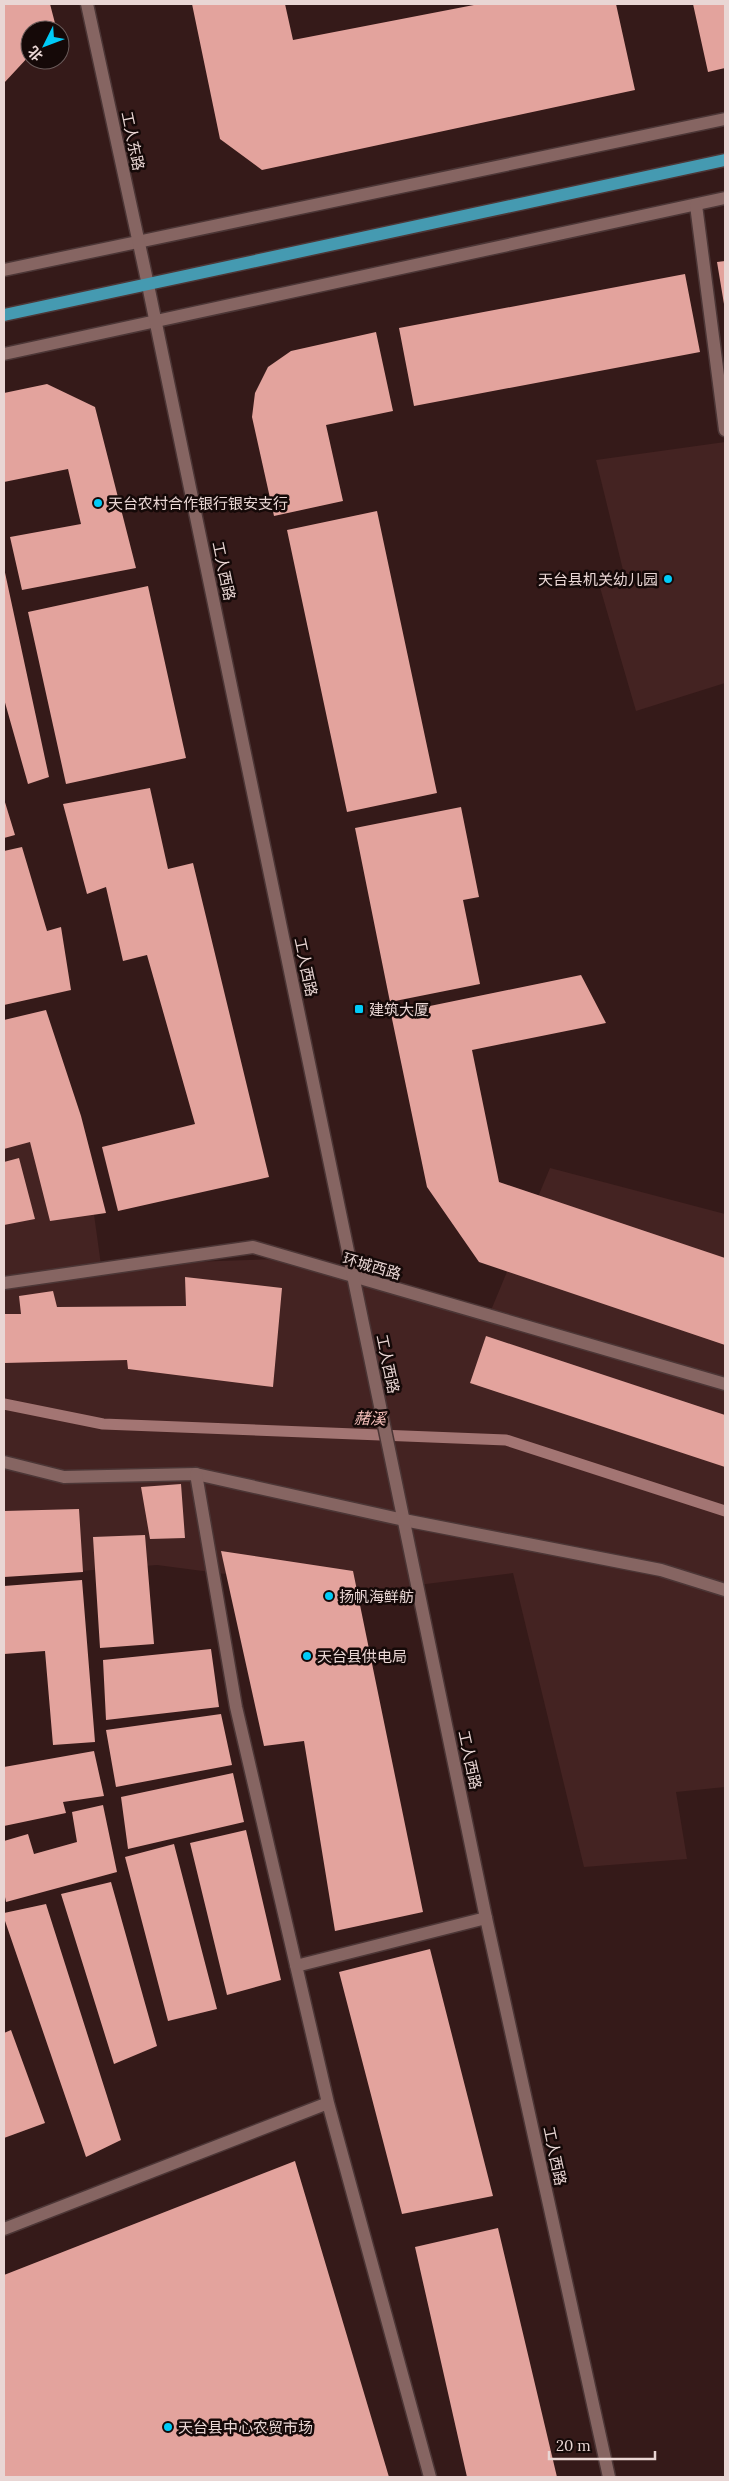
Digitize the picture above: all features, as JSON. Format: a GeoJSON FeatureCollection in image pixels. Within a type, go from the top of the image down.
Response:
{"type":"FeatureCollection","features":[{"type":"Feature","properties":{"kind":"main road"},"geometry":{"type":"LineString","coordinates":[[4,315],[725,160]]}},
{"type":"Feature","properties":{"kind":"street","name":"工人东路"},"geometry":{"type":"LineString","coordinates":[[87,4],[148,285]]}},
{"type":"Feature","properties":{"kind":"street"},"geometry":{"type":"LineString","coordinates":[[4,270],[138,240],[725,119]]}},
{"type":"Feature","properties":{"kind":"street"},"geometry":{"type":"LineString","coordinates":[[4,354],[725,198]]}},
{"type":"Feature","properties":{"kind":"street"},"geometry":{"type":"LineString","coordinates":[[696,205],[725,430]]}},
{"type":"Feature","properties":{"kind":"street","name":"工人西路"},"geometry":{"type":"LineString","coordinates":[[148,285],[486,1918],[609,2477]]}},
{"type":"Feature","properties":{"kind":"street","name":"环城西路"},"geometry":{"type":"LineString","coordinates":[[4,1283],[253,1247],[353,1278],[725,1384]]}},
{"type":"Feature","properties":{"kind":"street"},"geometry":{"type":"LineString","coordinates":[[4,1462],[64,1477],[196,1474],[404,1520],[662,1570],[725,1590]]}},
{"type":"Feature","properties":{"kind":"street"},"geometry":{"type":"LineString","coordinates":[[196,1474],[236,1707],[296,1966],[328,2103],[430,2477]]}},
{"type":"Feature","properties":{"kind":"street"},"geometry":{"type":"LineString","coordinates":[[296,1966],[486,1918]]}},
{"type":"Feature","properties":{"kind":"street"},"geometry":{"type":"LineString","coordinates":[[4,2229],[328,2103]]}},
{"type":"Feature","properties":{"kind":"shaded area","name":"天台县机关幼儿园"},"geometry":{"type":"Polygon","coordinates":[[[725,442],[725,683],[636,711],[599,584],[624,574],[596,460],[725,442]]]}},
{"type":"Feature","properties":{"kind":"shaded area"},"geometry":{"type":"Polygon","coordinates":[[[80,1113],[101,1265],[278,1259],[487,1320],[550,1168],[725,1214],[725,1787],[676,1792],[687,1859],[584,1867],[513,1573],[362,1592],[157,1565],[4,1577],[4,1125],[80,1113]]]}},
{"type":"Feature","properties":{"kind":"building"},"geometry":{"type":"Polygon","coordinates":[[[4,4],[50,4],[54,20],[20,20],[20,66],[4,83],[4,4]]]}},
{"type":"Feature","properties":{"kind":"building"},"geometry":{"type":"Polygon","coordinates":[[[192,4],[285,4],[293,40],[479,4],[616,4],[635,90],[262,170],[220,139],[192,4]]]}},
{"type":"Feature","properties":{"kind":"building"},"geometry":{"type":"Polygon","coordinates":[[[693,4],[725,4],[725,68],[708,72],[693,4]]]}},
{"type":"Feature","properties":{"kind":"building"},"geometry":{"type":"Polygon","coordinates":[[[725,261],[725,304],[724,304],[717,262],[725,261]]]}},
{"type":"Feature","properties":{"kind":"building"},"geometry":{"type":"Polygon","coordinates":[[[685,274],[700,352],[414,406],[399,328],[685,274]]]}},
{"type":"Feature","properties":{"kind":"building"},"geometry":{"type":"Polygon","coordinates":[[[376,332],[393,411],[326,425],[343,501],[274,516],[252,417],[255,393],[268,367],[291,351],[376,332]]]}},
{"type":"Feature","properties":{"kind":"building","name":"天台农村合作银行银安支行"},"geometry":{"type":"Polygon","coordinates":[[[47,384],[95,407],[136,568],[22,590],[10,537],[81,524],[68,469],[4,482],[4,393],[47,384]]]}},
{"type":"Feature","properties":{"kind":"building"},"geometry":{"type":"Polygon","coordinates":[[[377,511],[437,793],[347,812],[287,530],[377,511]]]}},
{"type":"Feature","properties":{"kind":"building"},"geometry":{"type":"Polygon","coordinates":[[[4,568],[49,777],[28,784],[4,699],[4,568]]]}},
{"type":"Feature","properties":{"kind":"building"},"geometry":{"type":"Polygon","coordinates":[[[148,586],[186,758],[66,784],[28,612],[148,586]]]}},
{"type":"Feature","properties":{"kind":"building"},"geometry":{"type":"Polygon","coordinates":[[[150,788],[168,869],[193,863],[269,1177],[118,1211],[102,1147],[195,1124],[147,955],[123,961],[106,887],[87,894],[63,804],[150,788]]]}},
{"type":"Feature","properties":{"kind":"building"},"geometry":{"type":"Polygon","coordinates":[[[4,799],[15,835],[4,838],[4,799]]]}},
{"type":"Feature","properties":{"kind":"building"},"geometry":{"type":"Polygon","coordinates":[[[461,807],[479,897],[463,900],[480,984],[390,1002],[355,828],[461,807]]]}},
{"type":"Feature","properties":{"kind":"building"},"geometry":{"type":"Polygon","coordinates":[[[22,847],[47,931],[61,927],[71,990],[4,1005],[4,851],[22,847]]]}},
{"type":"Feature","properties":{"kind":"building"},"geometry":{"type":"Polygon","coordinates":[[[581,975],[606,1023],[472,1050],[499,1182],[725,1258],[725,1345],[479,1262],[427,1187],[391,1014],[581,975]]]}},
{"type":"Feature","properties":{"kind":"building"},"geometry":{"type":"Polygon","coordinates":[[[46,1010],[81,1116],[106,1213],[50,1221],[30,1142],[4,1149],[4,1020],[46,1010]]]}},
{"type":"Feature","properties":{"kind":"building"},"geometry":{"type":"Polygon","coordinates":[[[19,1158],[35,1219],[4,1225],[4,1162],[19,1158]]]}},
{"type":"Feature","properties":{"kind":"building"},"geometry":{"type":"Polygon","coordinates":[[[185,1277],[282,1288],[273,1387],[128,1369],[127,1360],[4,1363],[4,1314],[21,1314],[19,1296],[53,1291],[57,1307],[186,1306],[185,1277]]]}},
{"type":"Feature","properties":{"kind":"building"},"geometry":{"type":"Polygon","coordinates":[[[486,1336],[725,1415],[725,1467],[470,1383],[486,1336]]]}},
{"type":"Feature","properties":{"kind":"building"},"geometry":{"type":"Polygon","coordinates":[[[181,1484],[185,1538],[150,1539],[141,1487],[181,1484]]]}},
{"type":"Feature","properties":{"kind":"building"},"geometry":{"type":"Polygon","coordinates":[[[79,1509],[83,1572],[4,1577],[4,1511],[79,1509]]]}},
{"type":"Feature","properties":{"kind":"building"},"geometry":{"type":"Polygon","coordinates":[[[145,1535],[154,1644],[100,1648],[93,1537],[145,1535]]]}},
{"type":"Feature","properties":{"kind":"building","name":"天台县供电局"},"geometry":{"type":"Polygon","coordinates":[[[221,1551],[353,1571],[423,1912],[335,1931],[304,1741],[264,1746],[221,1551]]]}},
{"type":"Feature","properties":{"kind":"building"},"geometry":{"type":"Polygon","coordinates":[[[82,1580],[95,1742],[53,1745],[45,1651],[4,1654],[4,1586],[82,1580]]]}},
{"type":"Feature","properties":{"kind":"building"},"geometry":{"type":"Polygon","coordinates":[[[211,1649],[219,1707],[106,1720],[103,1660],[211,1649]]]}},
{"type":"Feature","properties":{"kind":"building"},"geometry":{"type":"Polygon","coordinates":[[[221,1714],[232,1765],[116,1787],[106,1730],[221,1714]]]}},
{"type":"Feature","properties":{"kind":"building"},"geometry":{"type":"Polygon","coordinates":[[[94,1751],[104,1796],[63,1802],[66,1813],[4,1826],[4,1767],[94,1751]]]}},
{"type":"Feature","properties":{"kind":"building"},"geometry":{"type":"Polygon","coordinates":[[[233,1773],[244,1822],[128,1849],[121,1797],[233,1773]]]}},
{"type":"Feature","properties":{"kind":"building"},"geometry":{"type":"Polygon","coordinates":[[[103,1805],[117,1872],[6,1902],[4,1892],[4,1841],[28,1834],[34,1854],[77,1842],[72,1812],[103,1805]]]}},
{"type":"Feature","properties":{"kind":"building"},"geometry":{"type":"Polygon","coordinates":[[[246,1830],[281,1980],[227,1995],[190,1843],[246,1830]]]}},
{"type":"Feature","properties":{"kind":"building"},"geometry":{"type":"Polygon","coordinates":[[[174,1844],[217,2009],[168,2021],[125,1857],[174,1844]]]}},
{"type":"Feature","properties":{"kind":"building"},"geometry":{"type":"Polygon","coordinates":[[[111,1882],[157,2046],[114,2064],[61,1894],[111,1882]]]}},
{"type":"Feature","properties":{"kind":"building"},"geometry":{"type":"Polygon","coordinates":[[[46,1904],[121,2140],[86,2157],[4,1918],[4,1913],[46,1904]]]}},
{"type":"Feature","properties":{"kind":"building"},"geometry":{"type":"Polygon","coordinates":[[[430,1949],[493,2196],[402,2214],[339,1972],[430,1949]]]}},
{"type":"Feature","properties":{"kind":"building"},"geometry":{"type":"Polygon","coordinates":[[[11,2030],[45,2123],[4,2138],[4,2033],[11,2030]]]}},
{"type":"Feature","properties":{"kind":"building"},"geometry":{"type":"Polygon","coordinates":[[[295,2161],[389,2477],[4,2477],[4,2275],[295,2161]]]}},
{"type":"Feature","properties":{"kind":"building"},"geometry":{"type":"Polygon","coordinates":[[[498,2228],[557,2477],[467,2477],[415,2247],[498,2228]]]}},
{"type":"Feature","properties":{"kind":"waterway","name":"赭溪"},"geometry":{"type":"LineString","coordinates":[[4,1404],[103,1424],[506,1440],[725,1511]]}},
{"type":"Feature","properties":{"kind":"place","name":"天台农村合作银行银安支行"},"geometry":{"type":"Point","coordinates":[98,503]}},
{"type":"Feature","properties":{"kind":"place","name":"天台县机关幼儿园"},"geometry":{"type":"Point","coordinates":[668,579]}},
{"type":"Feature","properties":{"kind":"place","name":"建筑大厦"},"geometry":{"type":"Point","coordinates":[359,1009]}},
{"type":"Feature","properties":{"kind":"place","name":"扬帆海鲜舫"},"geometry":{"type":"Point","coordinates":[329,1596]}},
{"type":"Feature","properties":{"kind":"place","name":"天台县供电局"},"geometry":{"type":"Point","coordinates":[307,1656]}},
{"type":"Feature","properties":{"kind":"place","name":"天台县中心农贸市场"},"geometry":{"type":"Point","coordinates":[168,2427]}}]}
